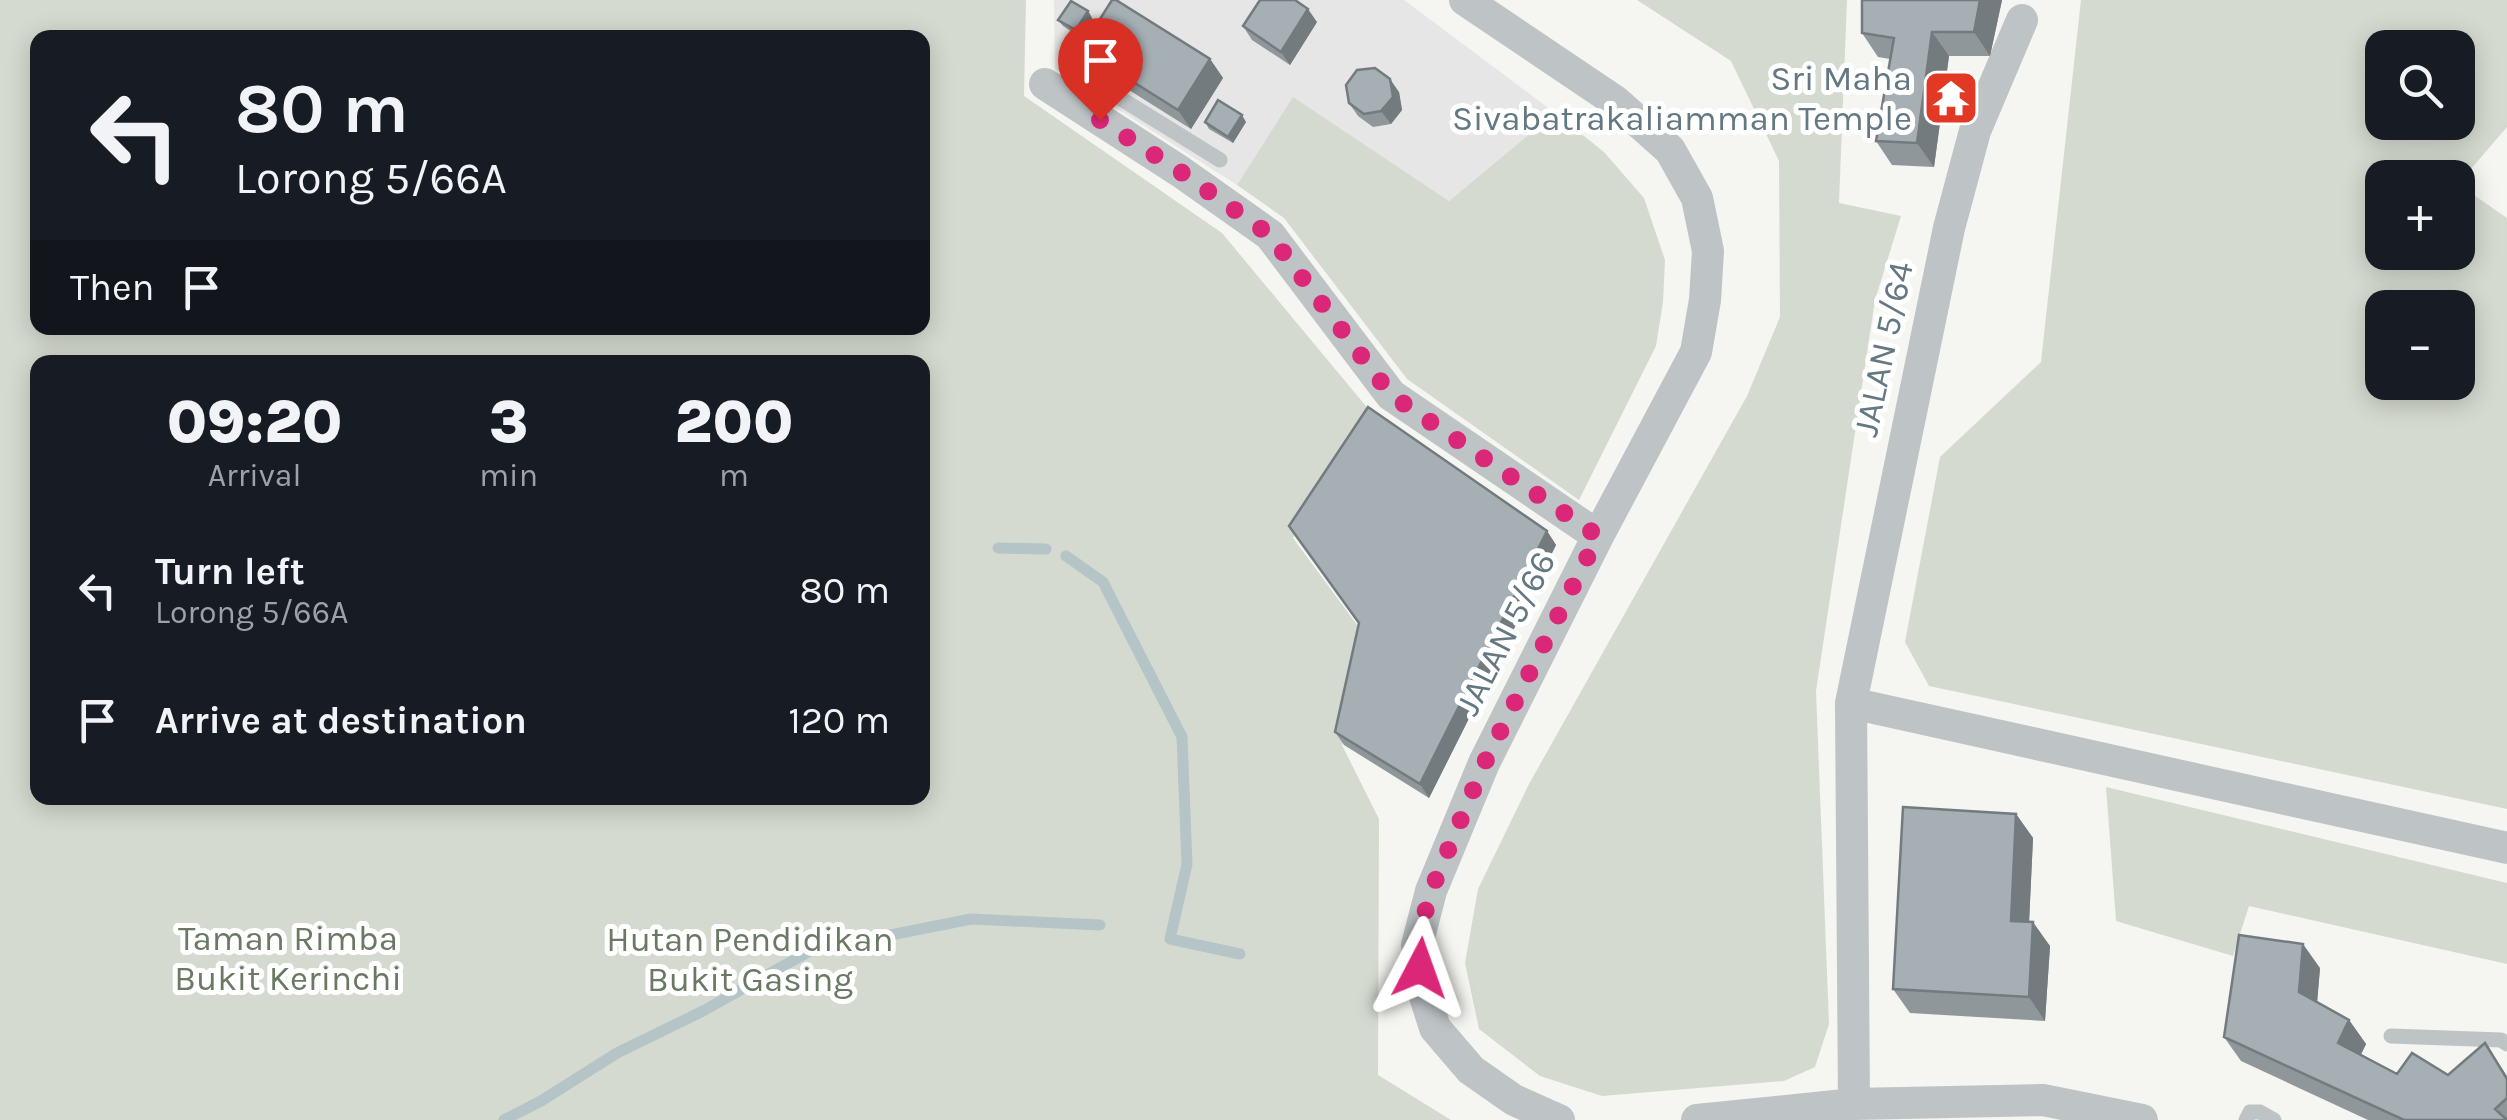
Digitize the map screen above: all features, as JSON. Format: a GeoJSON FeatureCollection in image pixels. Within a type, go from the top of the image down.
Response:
{"type":"FeatureCollection","features":[{"type":"Feature","properties":{"kind":"street","name":"JALAN 5/66"},"geometry":{"type":"LineString","coordinates":[[1465,0],[1614,100],[1670,150],[1697,198],[1708,250],[1696,352],[1484,764],[1431,891],[1416,946],[1423,990],[1435,1028],[1471,1070],[1514,1100],[1558,1120]]}},
{"type":"Feature","properties":{"kind":"street","name":"JALAN 5/64"},"geometry":{"type":"LineString","coordinates":[[1854,1104],[1851,703],[1949,228],[1976,131],[2022,20]]}},
{"type":"Feature","properties":{"kind":"street"},"geometry":{"type":"LineString","coordinates":[[1045,84],[1270,235],[1391,395],[1598,536]]}},
{"type":"Feature","properties":{"kind":"street"},"geometry":{"type":"LineString","coordinates":[[1851,703],[2507,848]]}},
{"type":"Feature","properties":{"kind":"street"},"geometry":{"type":"LineString","coordinates":[[1697,1120],[1854,1104],[2043,1100],[2142,1120]]}},
{"type":"Feature","properties":{"kind":"lane"},"geometry":{"type":"LineString","coordinates":[[1073,103],[1089,78],[1220,160]]}},
{"type":"Feature","properties":{"kind":"lane"},"geometry":{"type":"LineString","coordinates":[[2391,1036],[2501,1040],[2507,1044]]}},
{"type":"Feature","properties":{"kind":"lane"},"geometry":{"type":"LineString","coordinates":[[2246,1120],[2250,1112],[2260,1112],[2274,1120]]}},
{"type":"Feature","properties":{"kind":"shaded area"},"geometry":{"type":"Polygon","coordinates":[[[1054,0],[1404,0],[1555,113],[1449,201],[1293,98],[1237,185],[1055,69],[1054,0]]]}},
{"type":"Feature","properties":{"kind":"green space"},"geometry":{"type":"Polygon","coordinates":[[[0,0],[1026,0],[1024,96],[1222,233],[1375,417],[1293,538],[1366,637],[1342,745],[1379,819],[1378,1075],[1451,1120],[0,1120],[0,0]]]}},
{"type":"Feature","properties":{"kind":"green space"},"geometry":{"type":"Polygon","coordinates":[[[1637,0],[1847,0],[1839,203],[1901,216],[1875,300],[1816,691],[1829,1024],[1815,1067],[1784,1081],[1602,1096],[1540,1076],[1479,1029],[1465,963],[1478,889],[1529,784],[1747,396],[1780,317],[1779,161],[1731,61],[1637,0]]]}},
{"type":"Feature","properties":{"kind":"green space"},"geometry":{"type":"Polygon","coordinates":[[[2081,0],[2507,0],[2507,127],[2475,164],[2475,160],[2365,160],[2365,270],[2475,270],[2475,196],[2507,218],[2507,809],[1929,686],[1905,642],[1940,457],[2041,362],[2081,0]]]}},
{"type":"Feature","properties":{"kind":"green space"},"geometry":{"type":"Polygon","coordinates":[[[1293,97],[1449,201],[1555,113],[1604,152],[1644,198],[1665,260],[1656,346],[1579,500],[1407,379],[1284,218],[1237,185],[1293,97]]]}},
{"type":"Feature","properties":{"kind":"green space"},"geometry":{"type":"Polygon","coordinates":[[[2106,787],[2507,883],[2507,964],[2249,906],[2233,956],[2116,921],[2106,787]]]}},
{"type":"Feature","properties":{"kind":"building"},"geometry":{"type":"Polygon","coordinates":[[[1112,0],[1210,59],[1178,110],[1081,49],[1112,0]]]}},
{"type":"Feature","properties":{"kind":"building"},"geometry":{"type":"Polygon","coordinates":[[[1260,0],[1295,0],[1308,9],[1281,52],[1243,26],[1260,0]]]}},
{"type":"Feature","properties":{"kind":"building"},"geometry":{"type":"Polygon","coordinates":[[[1862,0],[1980,0],[1974,32],[1932,32],[1917,143],[1876,141],[1894,38],[1862,33],[1862,0]]]}},
{"type":"Feature","properties":{"kind":"building"},"geometry":{"type":"Polygon","coordinates":[[[1071,1],[1088,11],[1076,30],[1058,20],[1071,1]]]}},
{"type":"Feature","properties":{"kind":"building"},"geometry":{"type":"Polygon","coordinates":[[[1375,68],[1390,79],[1393,97],[1381,111],[1364,114],[1349,103],[1346,85],[1357,70],[1375,68]]]}},
{"type":"Feature","properties":{"kind":"building"},"geometry":{"type":"Polygon","coordinates":[[[1218,100],[1242,115],[1228,137],[1205,122],[1218,100]]]}},
{"type":"Feature","properties":{"kind":"building"},"geometry":{"type":"Polygon","coordinates":[[[1368,407],[1547,531],[1420,784],[1335,732],[1359,623],[1289,526],[1368,407]]]}},
{"type":"Feature","properties":{"kind":"building"},"geometry":{"type":"Polygon","coordinates":[[[1903,807],[2016,814],[2011,921],[2033,922],[2029,997],[1893,989],[1903,807]]]}},
{"type":"Feature","properties":{"kind":"building"},"geometry":{"type":"Polygon","coordinates":[[[2239,935],[2303,944],[2299,992],[2349,1020],[2338,1043],[2397,1074],[2412,1053],[2448,1075],[2485,1043],[2507,1079],[2507,1098],[2495,1109],[2507,1120],[2404,1120],[2224,1037],[2239,935]]]}},
{"type":"Feature","properties":{"kind":"waterway"},"geometry":{"type":"LineString","coordinates":[[998,548],[1046,549]]}},
{"type":"Feature","properties":{"kind":"waterway"},"geometry":{"type":"LineString","coordinates":[[1066,556],[1103,582],[1182,737],[1187,864],[1170,939],[1240,954]]}},
{"type":"Feature","properties":{"kind":"waterway"},"geometry":{"type":"LineString","coordinates":[[504,1120],[617,1053],[703,1011],[810,951],[971,919],[1100,925]]}},
{"type":"Feature","properties":{"kind":"place","name":"Sri Maha Sivabatrakaliamman Temple"},"geometry":{"type":"Point","coordinates":[1951,98]}},
{"type":"Feature","properties":{"kind":"route"},"geometry":{"type":"LineString","coordinates":[[1100,120],[1270,235],[1391,395],[1598,536],[1484,764],[1431,891],[1416,946],[1420,968]]}},
{"type":"Feature","properties":{"kind":"park label","name":"Taman Rimba Bukit Kerinchi"},"geometry":{"type":"Point","coordinates":[288,958]}},
{"type":"Feature","properties":{"kind":"park label","name":"Hutan Pendidikan Bukit Gasing"},"geometry":{"type":"Point","coordinates":[750,959]}}]}
